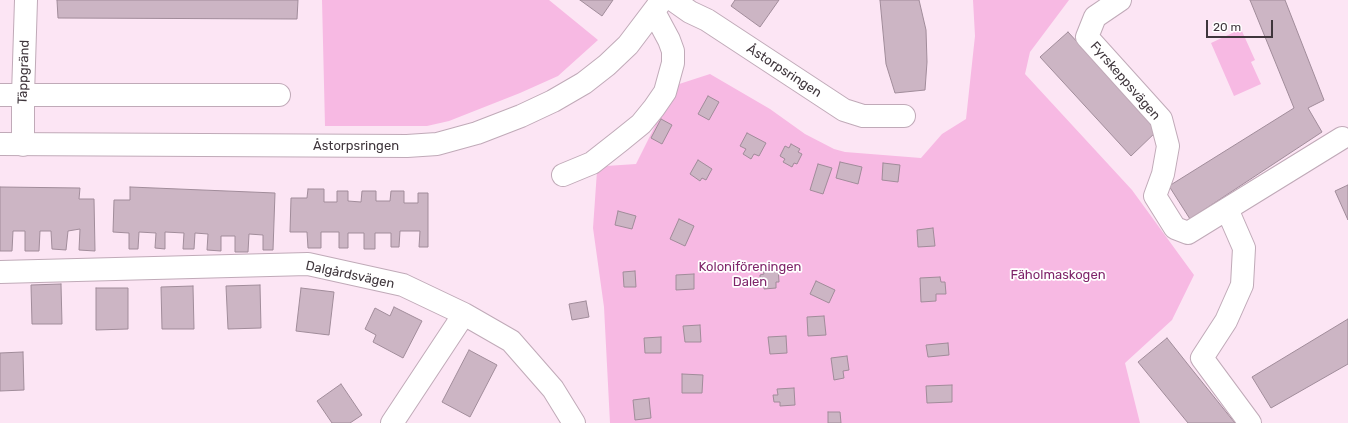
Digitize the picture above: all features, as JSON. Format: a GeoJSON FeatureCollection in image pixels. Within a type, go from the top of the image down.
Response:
{"type":"FeatureCollection","features":[{"type":"Feature","properties":{"kind":"street","name":"Täppgränd"},"geometry":{"type":"LineString","coordinates":[[23,144],[26,0]]}},
{"type":"Feature","properties":{"kind":"street","name":"Åstorpsringen"},"geometry":{"type":"LineString","coordinates":[[673,0],[690,12],[707,20],[844,110],[863,116],[904,116]]}},
{"type":"Feature","properties":{"kind":"street","name":"Fyrskeppsvägen"},"geometry":{"type":"LineString","coordinates":[[1120,0],[1095,17],[1088,37],[1161,119],[1168,146],[1163,174],[1155,196],[1175,228],[1188,233],[1342,138]]}},
{"type":"Feature","properties":{"kind":"street"},"geometry":{"type":"LineString","coordinates":[[563,175],[592,163],[620,141],[640,124],[665,92],[673,63],[674,51],[658,6]]}},
{"type":"Feature","properties":{"kind":"street","name":"Åstorpsringen"},"geometry":{"type":"LineString","coordinates":[[0,144],[407,146],[437,144],[477,133],[521,116],[553,101],[584,83],[607,66],[628,45],[658,6]]}},
{"type":"Feature","properties":{"kind":"street"},"geometry":{"type":"LineString","coordinates":[[0,95],[278,95]]}},
{"type":"Feature","properties":{"kind":"street"},"geometry":{"type":"LineString","coordinates":[[1227,209],[1244,248],[1242,285],[1226,320],[1202,358],[1250,423]]}},
{"type":"Feature","properties":{"kind":"street","name":"Dalgårdsvägen"},"geometry":{"type":"LineString","coordinates":[[0,272],[308,264],[403,286],[464,314],[511,341],[553,389],[574,423]]}},
{"type":"Feature","properties":{"kind":"street"},"geometry":{"type":"LineString","coordinates":[[392,423],[464,314]]}},
{"type":"Feature","properties":{"kind":"green space"},"geometry":{"type":"Polygon","coordinates":[[[322,0],[549,0],[598,40],[558,76],[520,93],[449,121],[427,126],[325,126],[322,0]]]}},
{"type":"Feature","properties":{"kind":"green space"},"geometry":{"type":"Polygon","coordinates":[[[973,0],[1069,0],[1030,52],[1025,74],[1132,190],[1194,275],[1172,320],[1125,363],[1140,423],[610,423],[604,307],[593,228],[597,171],[606,166],[636,164],[662,112],[673,86],[710,74],[770,109],[805,134],[834,149],[845,152],[921,158],[942,134],[966,119],[975,36],[973,0]]]}},
{"type":"Feature","properties":{"kind":"green space"},"geometry":{"type":"Polygon","coordinates":[[[1241,29],[1255,60],[1251,62],[1261,84],[1234,96],[1211,43],[1241,29]]]}},
{"type":"Feature","properties":{"kind":"building"},"geometry":{"type":"Polygon","coordinates":[[[57,0],[298,0],[297,19],[58,18],[57,0]]]}},
{"type":"Feature","properties":{"kind":"building"},"geometry":{"type":"Polygon","coordinates":[[[580,0],[613,0],[602,16],[580,0]]]}},
{"type":"Feature","properties":{"kind":"building"},"geometry":{"type":"Polygon","coordinates":[[[735,0],[779,0],[760,27],[731,6],[735,0]]]}},
{"type":"Feature","properties":{"kind":"building"},"geometry":{"type":"Polygon","coordinates":[[[880,0],[919,0],[926,30],[927,62],[925,90],[895,93],[886,64],[880,0]]]}},
{"type":"Feature","properties":{"kind":"building"},"geometry":{"type":"Polygon","coordinates":[[[1250,0],[1285,0],[1324,100],[1308,108],[1322,132],[1190,219],[1169,186],[1294,108],[1250,0]]]}},
{"type":"Feature","properties":{"kind":"building"},"geometry":{"type":"Polygon","coordinates":[[[1068,32],[1158,130],[1131,156],[1040,57],[1068,32]]]}},
{"type":"Feature","properties":{"kind":"building"},"geometry":{"type":"Polygon","coordinates":[[[708,96],[719,102],[709,120],[698,114],[708,96]]]}},
{"type":"Feature","properties":{"kind":"building"},"geometry":{"type":"Polygon","coordinates":[[[661,119],[672,125],[662,144],[651,138],[661,119]]]}},
{"type":"Feature","properties":{"kind":"building"},"geometry":{"type":"Polygon","coordinates":[[[747,133],[766,143],[759,156],[754,154],[751,159],[743,154],[746,149],[740,146],[747,133]]]}},
{"type":"Feature","properties":{"kind":"building"},"geometry":{"type":"Polygon","coordinates":[[[791,144],[800,149],[798,152],[802,154],[797,164],[794,163],[792,167],[783,162],[785,159],[780,156],[785,146],[789,148],[791,144]]]}},
{"type":"Feature","properties":{"kind":"building"},"geometry":{"type":"Polygon","coordinates":[[[698,160],[712,169],[706,180],[702,178],[700,181],[690,174],[698,160]]]}},
{"type":"Feature","properties":{"kind":"building"},"geometry":{"type":"Polygon","coordinates":[[[840,162],[862,167],[858,184],[836,178],[840,162]]]}},
{"type":"Feature","properties":{"kind":"building"},"geometry":{"type":"Polygon","coordinates":[[[883,163],[900,165],[898,182],[882,180],[883,163]]]}},
{"type":"Feature","properties":{"kind":"building"},"geometry":{"type":"Polygon","coordinates":[[[818,164],[832,168],[823,194],[810,190],[818,164]]]}},
{"type":"Feature","properties":{"kind":"building"},"geometry":{"type":"Polygon","coordinates":[[[1348,185],[1348,220],[1335,191],[1348,185]]]}},
{"type":"Feature","properties":{"kind":"building"},"geometry":{"type":"Polygon","coordinates":[[[0,187],[80,188],[79,199],[94,199],[95,251],[79,250],[80,229],[68,231],[66,250],[52,249],[51,231],[40,231],[39,251],[25,251],[25,231],[13,231],[12,251],[0,251],[0,187]]]}},
{"type":"Feature","properties":{"kind":"building"},"geometry":{"type":"Polygon","coordinates":[[[130,187],[275,193],[273,250],[263,250],[263,235],[249,234],[248,252],[235,252],[235,236],[221,236],[221,251],[207,250],[208,234],[195,233],[194,249],[183,249],[184,233],[165,232],[165,249],[155,248],[156,233],[139,232],[138,249],[129,249],[129,233],[113,232],[114,200],[130,200],[130,187]]]}},
{"type":"Feature","properties":{"kind":"building"},"geometry":{"type":"Polygon","coordinates":[[[308,189],[324,189],[324,202],[337,202],[337,191],[348,191],[348,201],[361,202],[362,191],[376,191],[376,201],[390,201],[391,191],[404,191],[404,203],[418,203],[418,193],[428,193],[428,247],[419,247],[420,231],[400,231],[399,247],[391,247],[391,233],[375,233],[375,249],[364,249],[364,233],[348,233],[348,248],[339,248],[339,232],[321,232],[321,248],[308,248],[307,232],[290,232],[291,198],[307,198],[308,189]]]}},
{"type":"Feature","properties":{"kind":"building"},"geometry":{"type":"Polygon","coordinates":[[[618,211],[636,216],[632,229],[615,225],[618,211]]]}},
{"type":"Feature","properties":{"kind":"building"},"geometry":{"type":"Polygon","coordinates":[[[679,219],[694,226],[685,246],[670,239],[679,219]]]}},
{"type":"Feature","properties":{"kind":"building"},"geometry":{"type":"Polygon","coordinates":[[[933,228],[935,246],[918,247],[917,230],[933,228]]]}},
{"type":"Feature","properties":{"kind":"building"},"geometry":{"type":"Polygon","coordinates":[[[778,268],[779,282],[776,282],[776,288],[764,289],[764,283],[760,284],[760,275],[764,274],[763,269],[778,268]]]}},
{"type":"Feature","properties":{"kind":"building"},"geometry":{"type":"Polygon","coordinates":[[[635,271],[636,287],[624,287],[623,272],[635,271]]]}},
{"type":"Feature","properties":{"kind":"building"},"geometry":{"type":"Polygon","coordinates":[[[694,274],[694,289],[676,290],[676,275],[694,274]]]}},
{"type":"Feature","properties":{"kind":"building"},"geometry":{"type":"Polygon","coordinates":[[[940,277],[941,282],[945,282],[946,294],[936,294],[936,301],[921,302],[920,278],[940,277]]]}},
{"type":"Feature","properties":{"kind":"building"},"geometry":{"type":"Polygon","coordinates":[[[816,281],[835,290],[829,303],[810,294],[816,281]]]}},
{"type":"Feature","properties":{"kind":"building"},"geometry":{"type":"Polygon","coordinates":[[[61,284],[62,324],[32,324],[31,285],[61,284]]]}},
{"type":"Feature","properties":{"kind":"building"},"geometry":{"type":"Polygon","coordinates":[[[260,285],[261,328],[228,329],[226,286],[260,285]]]}},
{"type":"Feature","properties":{"kind":"building"},"geometry":{"type":"Polygon","coordinates":[[[193,286],[194,329],[162,329],[161,287],[193,286]]]}},
{"type":"Feature","properties":{"kind":"building"},"geometry":{"type":"Polygon","coordinates":[[[96,288],[128,288],[128,329],[96,330],[96,288]]]}},
{"type":"Feature","properties":{"kind":"building"},"geometry":{"type":"Polygon","coordinates":[[[301,288],[334,292],[329,335],[296,331],[301,288]]]}},
{"type":"Feature","properties":{"kind":"building"},"geometry":{"type":"Polygon","coordinates":[[[586,301],[589,317],[572,320],[569,304],[586,301]]]}},
{"type":"Feature","properties":{"kind":"building"},"geometry":{"type":"Polygon","coordinates":[[[394,307],[422,321],[403,358],[373,342],[376,335],[365,329],[375,308],[390,316],[394,307]]]}},
{"type":"Feature","properties":{"kind":"building"},"geometry":{"type":"Polygon","coordinates":[[[824,316],[826,335],[808,336],[807,317],[824,316]]]}},
{"type":"Feature","properties":{"kind":"building"},"geometry":{"type":"Polygon","coordinates":[[[1348,319],[1348,364],[1271,408],[1252,377],[1348,319]]]}},
{"type":"Feature","properties":{"kind":"building"},"geometry":{"type":"Polygon","coordinates":[[[700,325],[701,342],[685,342],[683,326],[700,325]]]}},
{"type":"Feature","properties":{"kind":"building"},"geometry":{"type":"Polygon","coordinates":[[[786,336],[787,353],[770,354],[768,337],[786,336]]]}},
{"type":"Feature","properties":{"kind":"building"},"geometry":{"type":"Polygon","coordinates":[[[661,337],[661,353],[645,353],[644,338],[661,337]]]}},
{"type":"Feature","properties":{"kind":"building"},"geometry":{"type":"Polygon","coordinates":[[[1167,338],[1235,423],[1188,423],[1138,362],[1167,338]]]}},
{"type":"Feature","properties":{"kind":"building"},"geometry":{"type":"Polygon","coordinates":[[[948,343],[949,355],[928,357],[926,345],[948,343]]]}},
{"type":"Feature","properties":{"kind":"building"},"geometry":{"type":"Polygon","coordinates":[[[469,350],[497,365],[470,417],[442,402],[469,350]]]}},
{"type":"Feature","properties":{"kind":"building"},"geometry":{"type":"Polygon","coordinates":[[[23,352],[24,390],[0,391],[0,353],[23,352]]]}},
{"type":"Feature","properties":{"kind":"building"},"geometry":{"type":"Polygon","coordinates":[[[847,356],[849,370],[843,371],[844,378],[834,380],[831,358],[847,356]]]}},
{"type":"Feature","properties":{"kind":"building"},"geometry":{"type":"Polygon","coordinates":[[[682,374],[703,375],[702,393],[682,393],[682,374]]]}},
{"type":"Feature","properties":{"kind":"building"},"geometry":{"type":"Polygon","coordinates":[[[341,384],[362,415],[350,423],[332,423],[317,401],[341,384]]]}},
{"type":"Feature","properties":{"kind":"building"},"geometry":{"type":"Polygon","coordinates":[[[952,385],[952,402],[927,403],[926,386],[952,385]]]}},
{"type":"Feature","properties":{"kind":"building"},"geometry":{"type":"Polygon","coordinates":[[[794,388],[795,405],[780,406],[780,402],[774,402],[773,395],[778,395],[777,389],[794,388]]]}},
{"type":"Feature","properties":{"kind":"building"},"geometry":{"type":"Polygon","coordinates":[[[649,398],[651,418],[635,420],[633,400],[649,398]]]}},
{"type":"Feature","properties":{"kind":"building"},"geometry":{"type":"Polygon","coordinates":[[[828,412],[840,412],[841,423],[828,423],[828,412]]]}},
{"type":"Feature","properties":{"kind":"park label","name":"Koloniföreningen Dalen"},"geometry":{"type":"Point","coordinates":[750,274]}},
{"type":"Feature","properties":{"kind":"park label","name":"Fäholmaskogen"},"geometry":{"type":"Point","coordinates":[1058,275]}}]}
